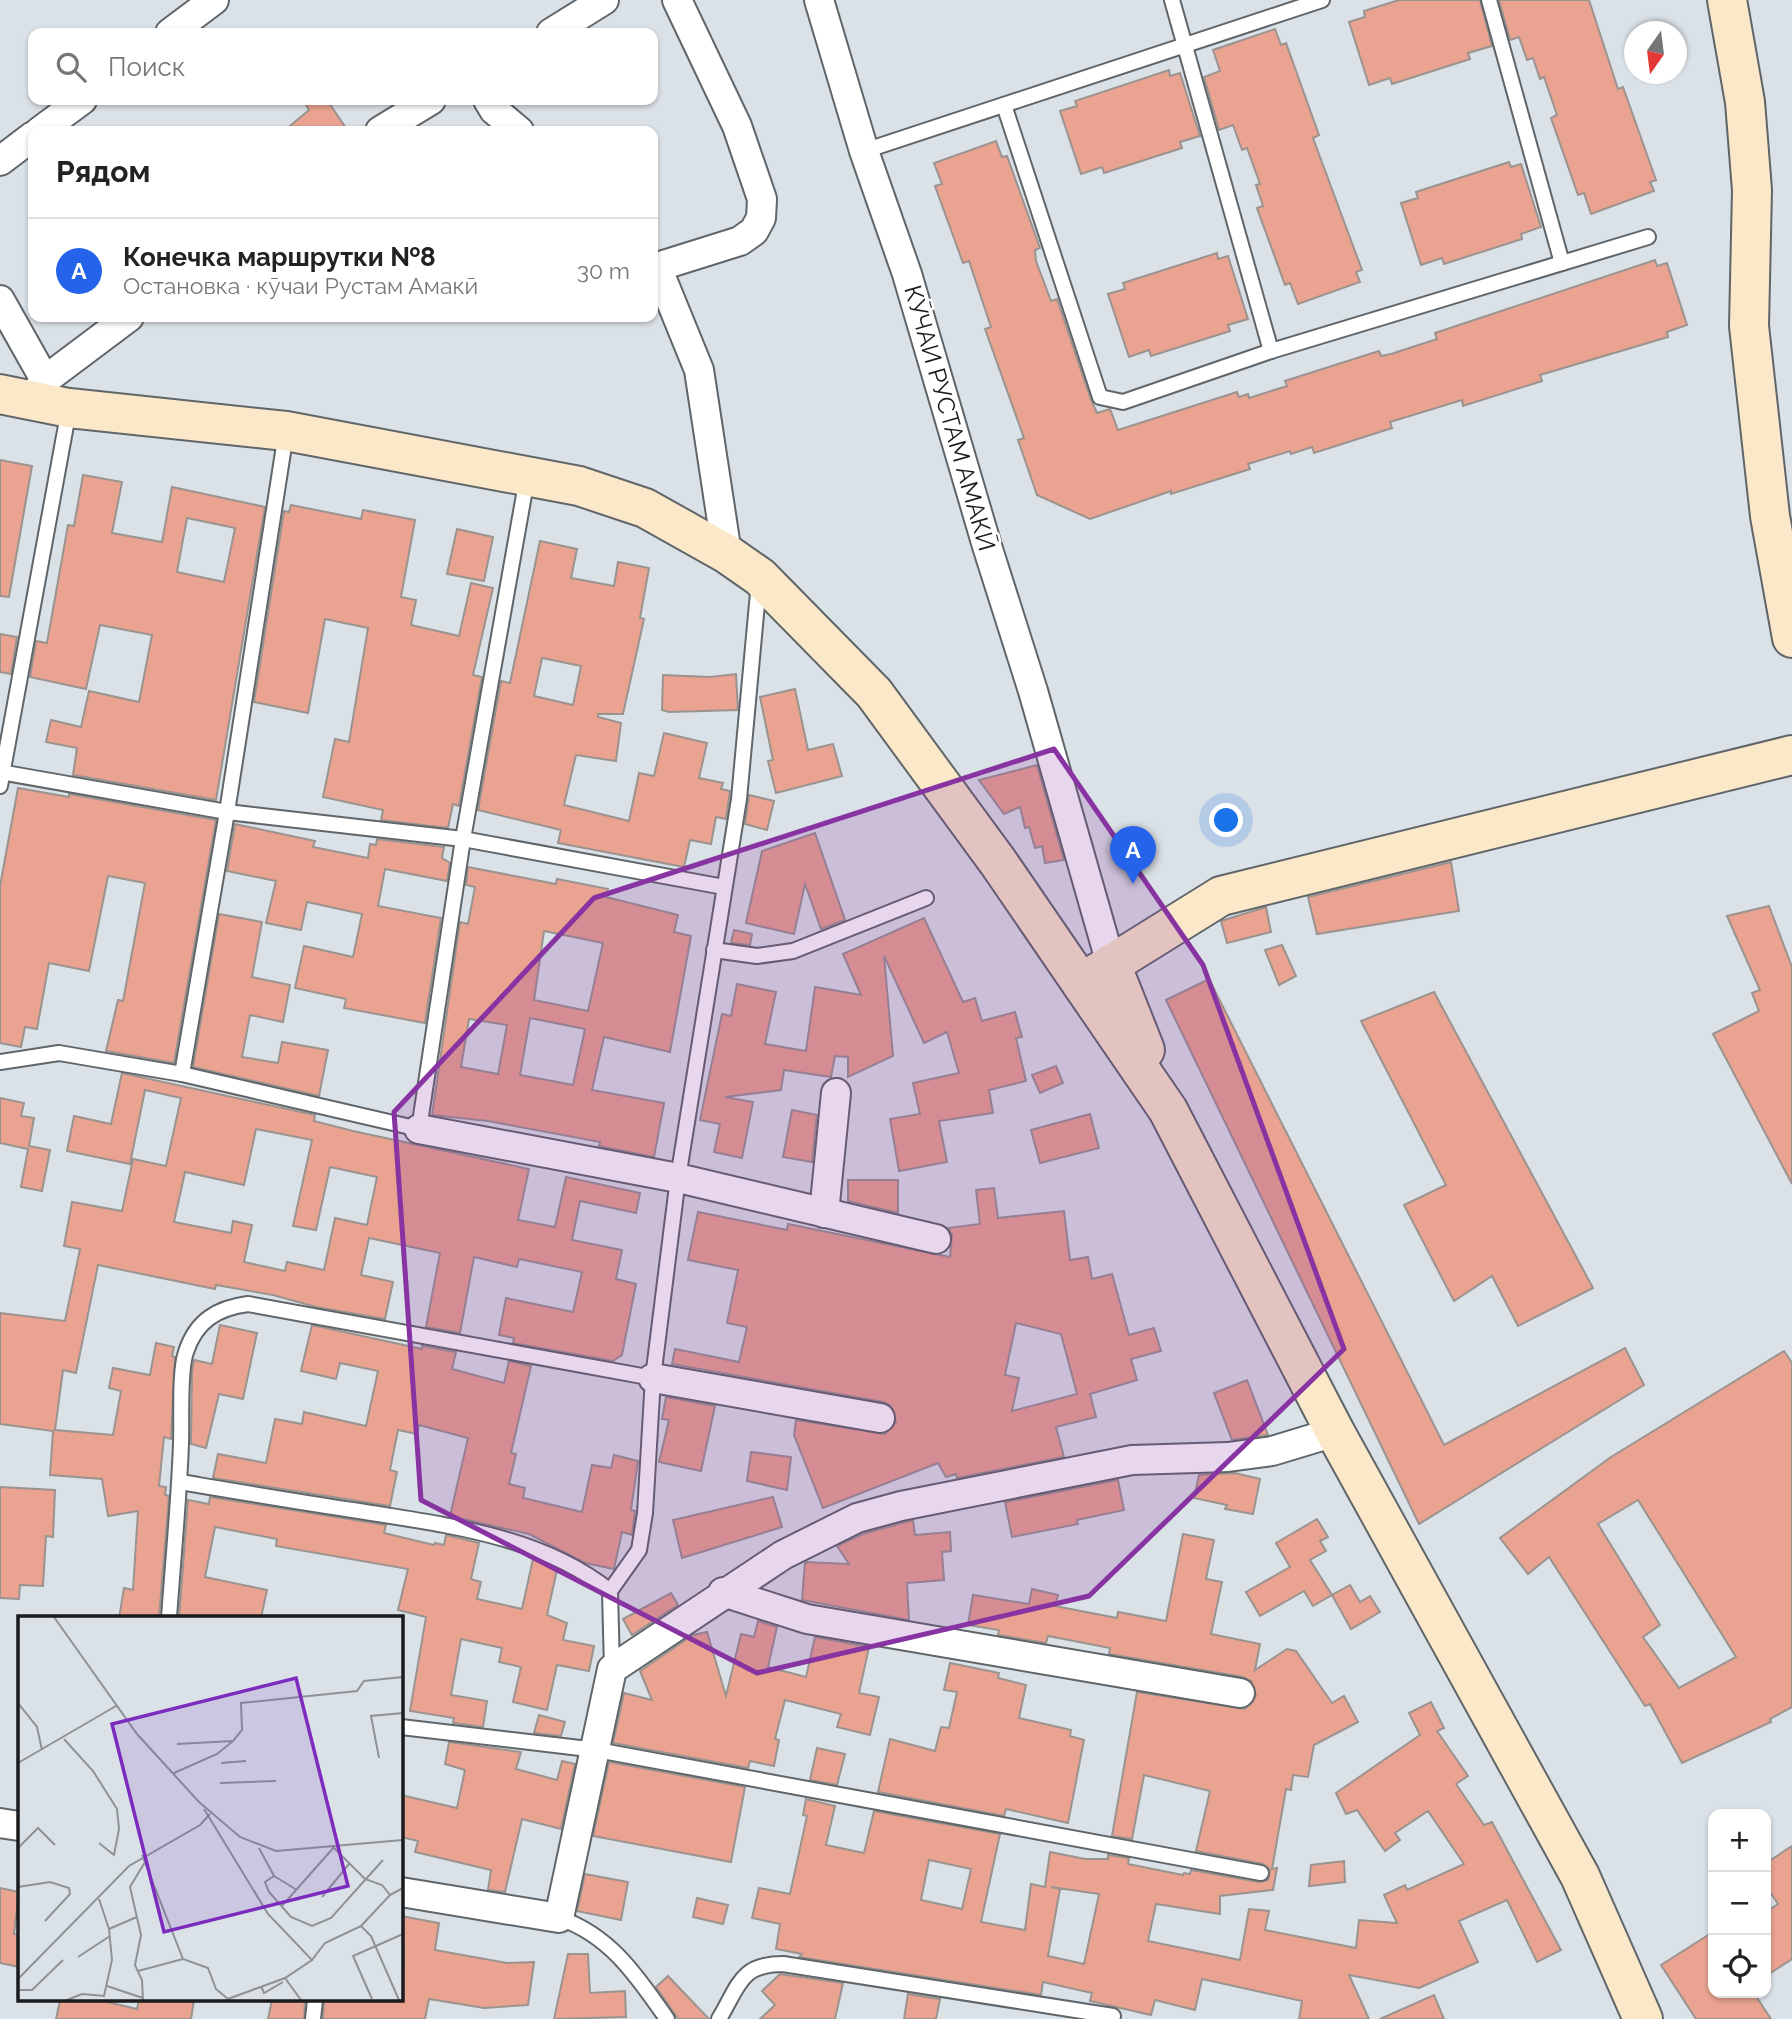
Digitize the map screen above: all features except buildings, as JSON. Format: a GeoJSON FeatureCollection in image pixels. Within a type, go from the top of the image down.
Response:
{"type":"FeatureCollection","features":[{"type":"Feature","properties":{"kind":"street"},"geometry":{"type":"LineString","coordinates":[[177,28],[214,0]]}},
{"type":"Feature","properties":{"kind":"street"},"geometry":{"type":"LineString","coordinates":[[559,28],[604,0]]}},
{"type":"Feature","properties":{"kind":"street"},"geometry":{"type":"LineString","coordinates":[[658,264],[740,241],[754,231],[761,218],[762,198],[737,126],[677,0]]}},
{"type":"Feature","properties":{"kind":"street","name":"КӮЧАИ РУСТАМ АМАКӢ"},"geometry":{"type":"LineString","coordinates":[[818,0],[864,151],[907,274],[1033,691],[1073,838],[1096,973]]}},
{"type":"Feature","properties":{"kind":"street"},"geometry":{"type":"LineString","coordinates":[[1727,0],[1745,102],[1752,190],[1749,326],[1770,516],[1792,638]]}},
{"type":"Feature","properties":{"kind":"street"},"geometry":{"type":"LineString","coordinates":[[47,126],[75,105]]}},
{"type":"Feature","properties":{"kind":"street"},"geometry":{"type":"LineString","coordinates":[[388,126],[423,105]]}},
{"type":"Feature","properties":{"kind":"street"},"geometry":{"type":"LineString","coordinates":[[491,105],[513,126]]}},
{"type":"Feature","properties":{"kind":"street"},"geometry":{"type":"LineString","coordinates":[[0,161],[28,140]]}},
{"type":"Feature","properties":{"kind":"street"},"geometry":{"type":"LineString","coordinates":[[658,272],[699,370],[727,554]]}},
{"type":"Feature","properties":{"kind":"street"},"geometry":{"type":"LineString","coordinates":[[0,300],[36,395]]}},
{"type":"Feature","properties":{"kind":"street"},"geometry":{"type":"LineString","coordinates":[[36,395],[123,322]]}},
{"type":"Feature","properties":{"kind":"street"},"geometry":{"type":"LineString","coordinates":[[36,395],[286,431],[579,486],[645,508],[727,554],[760,577],[874,693],[968,821],[1096,973],[1335,1432],[1580,1876],[1643,2019]]}},
{"type":"Feature","properties":{"kind":"street"},"geometry":{"type":"LineString","coordinates":[[1096,973],[1221,896],[1792,755]]}},
{"type":"Feature","properties":{"kind":"street"},"geometry":{"type":"LineString","coordinates":[[824,1213],[836,1093]]}},
{"type":"Feature","properties":{"kind":"street"},"geometry":{"type":"LineString","coordinates":[[419,1129],[678,1178],[936,1238]]}},
{"type":"Feature","properties":{"kind":"street"},"geometry":{"type":"LineString","coordinates":[[653,1378],[880,1418]]}},
{"type":"Feature","properties":{"kind":"street"},"geometry":{"type":"LineString","coordinates":[[402,1892],[559,1918],[597,1750],[612,1669],[723,1592],[783,1555],[844,1524],[901,1506],[1132,1460],[1228,1457],[1272,1451],[1335,1432]]}},
{"type":"Feature","properties":{"kind":"street"},"geometry":{"type":"LineString","coordinates":[[723,1592],[807,1619],[1240,1693]]}},
{"type":"Feature","properties":{"kind":"street"},"geometry":{"type":"LineString","coordinates":[[0,1823],[18,1826]]}},
{"type":"Feature","properties":{"kind":"lane"},"geometry":{"type":"LineString","coordinates":[[1172,0],[1271,352]]}},
{"type":"Feature","properties":{"kind":"lane"},"geometry":{"type":"LineString","coordinates":[[864,151],[1322,0]]}},
{"type":"Feature","properties":{"kind":"lane"},"geometry":{"type":"LineString","coordinates":[[1489,0],[1562,263]]}},
{"type":"Feature","properties":{"kind":"lane"},"geometry":{"type":"LineString","coordinates":[[1004,105],[1100,397],[1123,402],[1271,352],[1648,237]]}},
{"type":"Feature","properties":{"kind":"lane"},"geometry":{"type":"LineString","coordinates":[[36,395],[1,777],[227,812],[463,839],[724,887]]}},
{"type":"Feature","properties":{"kind":"lane"},"geometry":{"type":"LineString","coordinates":[[182,1074],[227,812],[286,431]]}},
{"type":"Feature","properties":{"kind":"lane"},"geometry":{"type":"LineString","coordinates":[[0,1062],[59,1053],[182,1074],[419,1129],[463,839],[528,475]]}},
{"type":"Feature","properties":{"kind":"lane"},"geometry":{"type":"LineString","coordinates":[[612,1669],[610,1591],[639,1550],[645,1513],[653,1378],[678,1178],[739,799],[760,577]]}},
{"type":"Feature","properties":{"kind":"lane"},"geometry":{"type":"LineString","coordinates":[[714,950],[757,956],[793,951],[926,898]]}},
{"type":"Feature","properties":{"kind":"lane"},"geometry":{"type":"LineString","coordinates":[[169,1616],[180,1482],[185,1354],[197,1330],[208,1317],[226,1307],[248,1304],[653,1378]]}},
{"type":"Feature","properties":{"kind":"lane"},"geometry":{"type":"LineString","coordinates":[[180,1482],[455,1527],[544,1551],[585,1571],[610,1591]]}},
{"type":"Feature","properties":{"kind":"lane"},"geometry":{"type":"LineString","coordinates":[[402,1727],[597,1750],[1261,1873]]}},
{"type":"Feature","properties":{"kind":"lane"},"geometry":{"type":"LineString","coordinates":[[559,1918],[602,1938],[667,2019]]}},
{"type":"Feature","properties":{"kind":"lane"},"geometry":{"type":"LineString","coordinates":[[719,2019],[749,1971],[761,1964],[783,1964],[1113,2016]]}},
{"type":"Feature","properties":{"kind":"highlighted area"},"geometry":{"type":"Polygon","coordinates":[[[1054,749],[1203,965],[1344,1349],[1089,1596],[757,1673],[421,1500],[394,1112],[594,898],[1054,749]]]}},
{"type":"Feature","properties":{"kind":"place","name":"Конечка маршрутки №8"},"geometry":{"type":"Point","coordinates":[1133,884]}}]}
